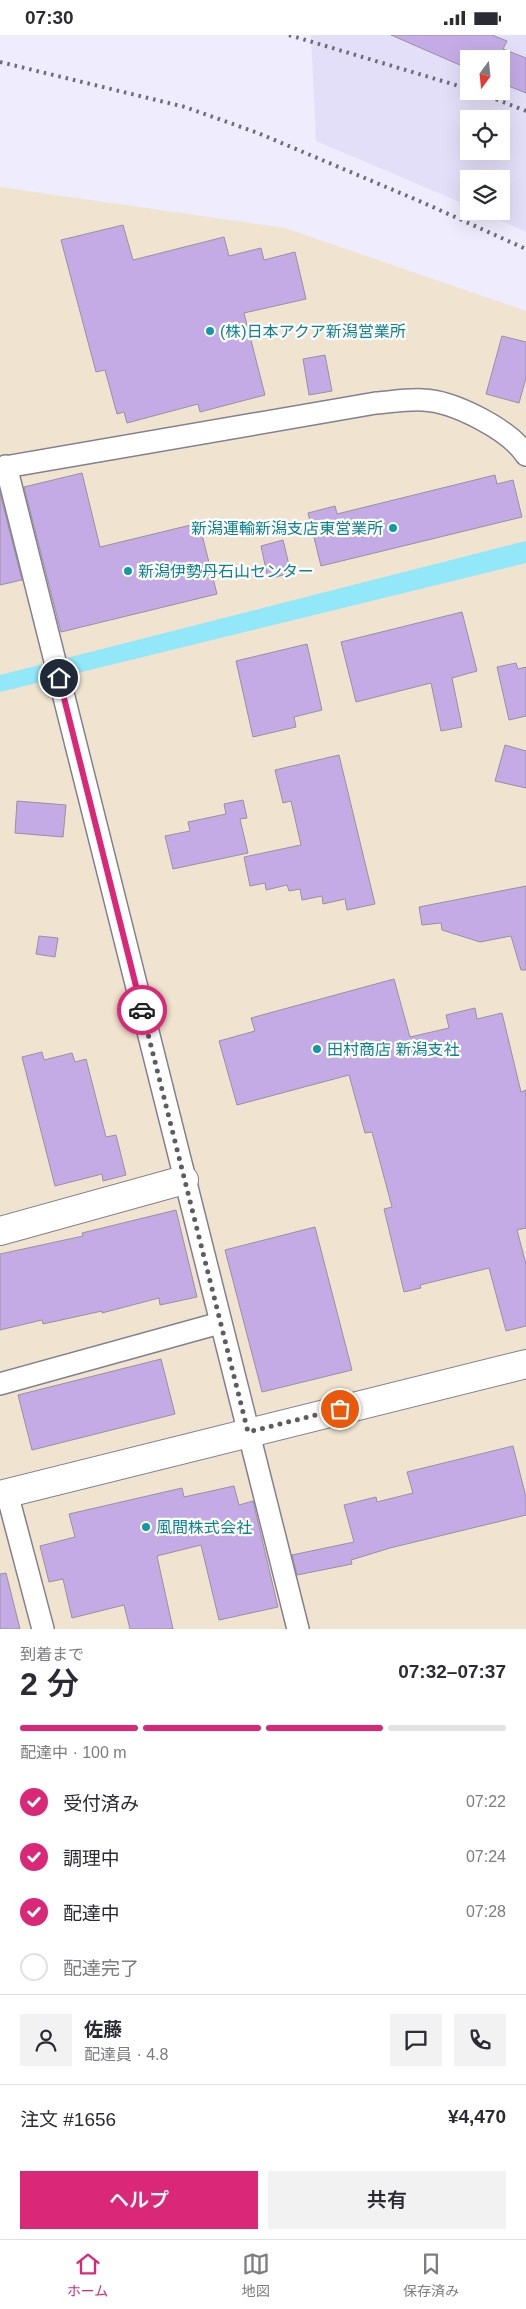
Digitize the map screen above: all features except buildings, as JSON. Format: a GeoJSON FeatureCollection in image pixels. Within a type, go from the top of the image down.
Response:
{"type":"FeatureCollection","features":[{"type":"Feature","properties":{"kind":"street"},"geometry":{"type":"LineString","coordinates":[[298,1629],[3,467],[376,403],[424,400],[458,408],[495,427],[522,448],[526,455]]}},
{"type":"Feature","properties":{"kind":"street"},"geometry":{"type":"LineString","coordinates":[[0,1231],[184,1180]]}},
{"type":"Feature","properties":{"kind":"street"},"geometry":{"type":"LineString","coordinates":[[0,1384],[220,1323]]}},
{"type":"Feature","properties":{"kind":"street"},"geometry":{"type":"LineString","coordinates":[[43,1629],[4,1494],[526,1363]]}},
{"type":"Feature","properties":{"kind":"shaded area"},"geometry":{"type":"Polygon","coordinates":[[[311,35],[526,35],[526,232],[500,220],[510,220],[510,170],[460,170],[460,202],[316,141],[311,35]]]}},
{"type":"Feature","properties":{"kind":"shaded area"},"geometry":{"type":"Polygon","coordinates":[[[0,187],[285,228],[526,311],[526,1629],[0,1629],[0,187]]]}},
{"type":"Feature","properties":{"kind":"water"},"geometry":{"type":"Polygon","coordinates":[[[526,541],[526,563],[0,692],[0,675],[526,541]]]}},
{"type":"Feature","properties":{"kind":"railway"},"geometry":{"type":"LineString","coordinates":[[289,35],[460,86]]}},
{"type":"Feature","properties":{"kind":"railway"},"geometry":{"type":"LineString","coordinates":[[0,62],[185,107],[258,133],[424,203],[526,249]]}},
{"type":"Feature","properties":{"kind":"railway"},"geometry":{"type":"LineString","coordinates":[[498,100],[526,111]]}},
{"type":"Feature","properties":{"kind":"way so far"},"geometry":{"type":"LineString","coordinates":[[142,1010],[248,1432],[340,1409]]}},
{"type":"Feature","properties":{"kind":"place","name":"(株)日本アクア新潟営業所"},"geometry":{"type":"Point","coordinates":[210,331]}},
{"type":"Feature","properties":{"kind":"place","name":"新潟運輸新潟支店東営業所"},"geometry":{"type":"Point","coordinates":[393,528]}},
{"type":"Feature","properties":{"kind":"place","name":"新潟伊勢丹石山センター"},"geometry":{"type":"Point","coordinates":[128,571]}},
{"type":"Feature","properties":{"kind":"place","name":"田村商店 新潟支社"},"geometry":{"type":"Point","coordinates":[317,1049]}},
{"type":"Feature","properties":{"kind":"place","name":"風間株式会社"},"geometry":{"type":"Point","coordinates":[146,1527]}},
{"type":"Feature","properties":{"kind":"route"},"geometry":{"type":"LineString","coordinates":[[59,678],[142,1010]]}}]}
